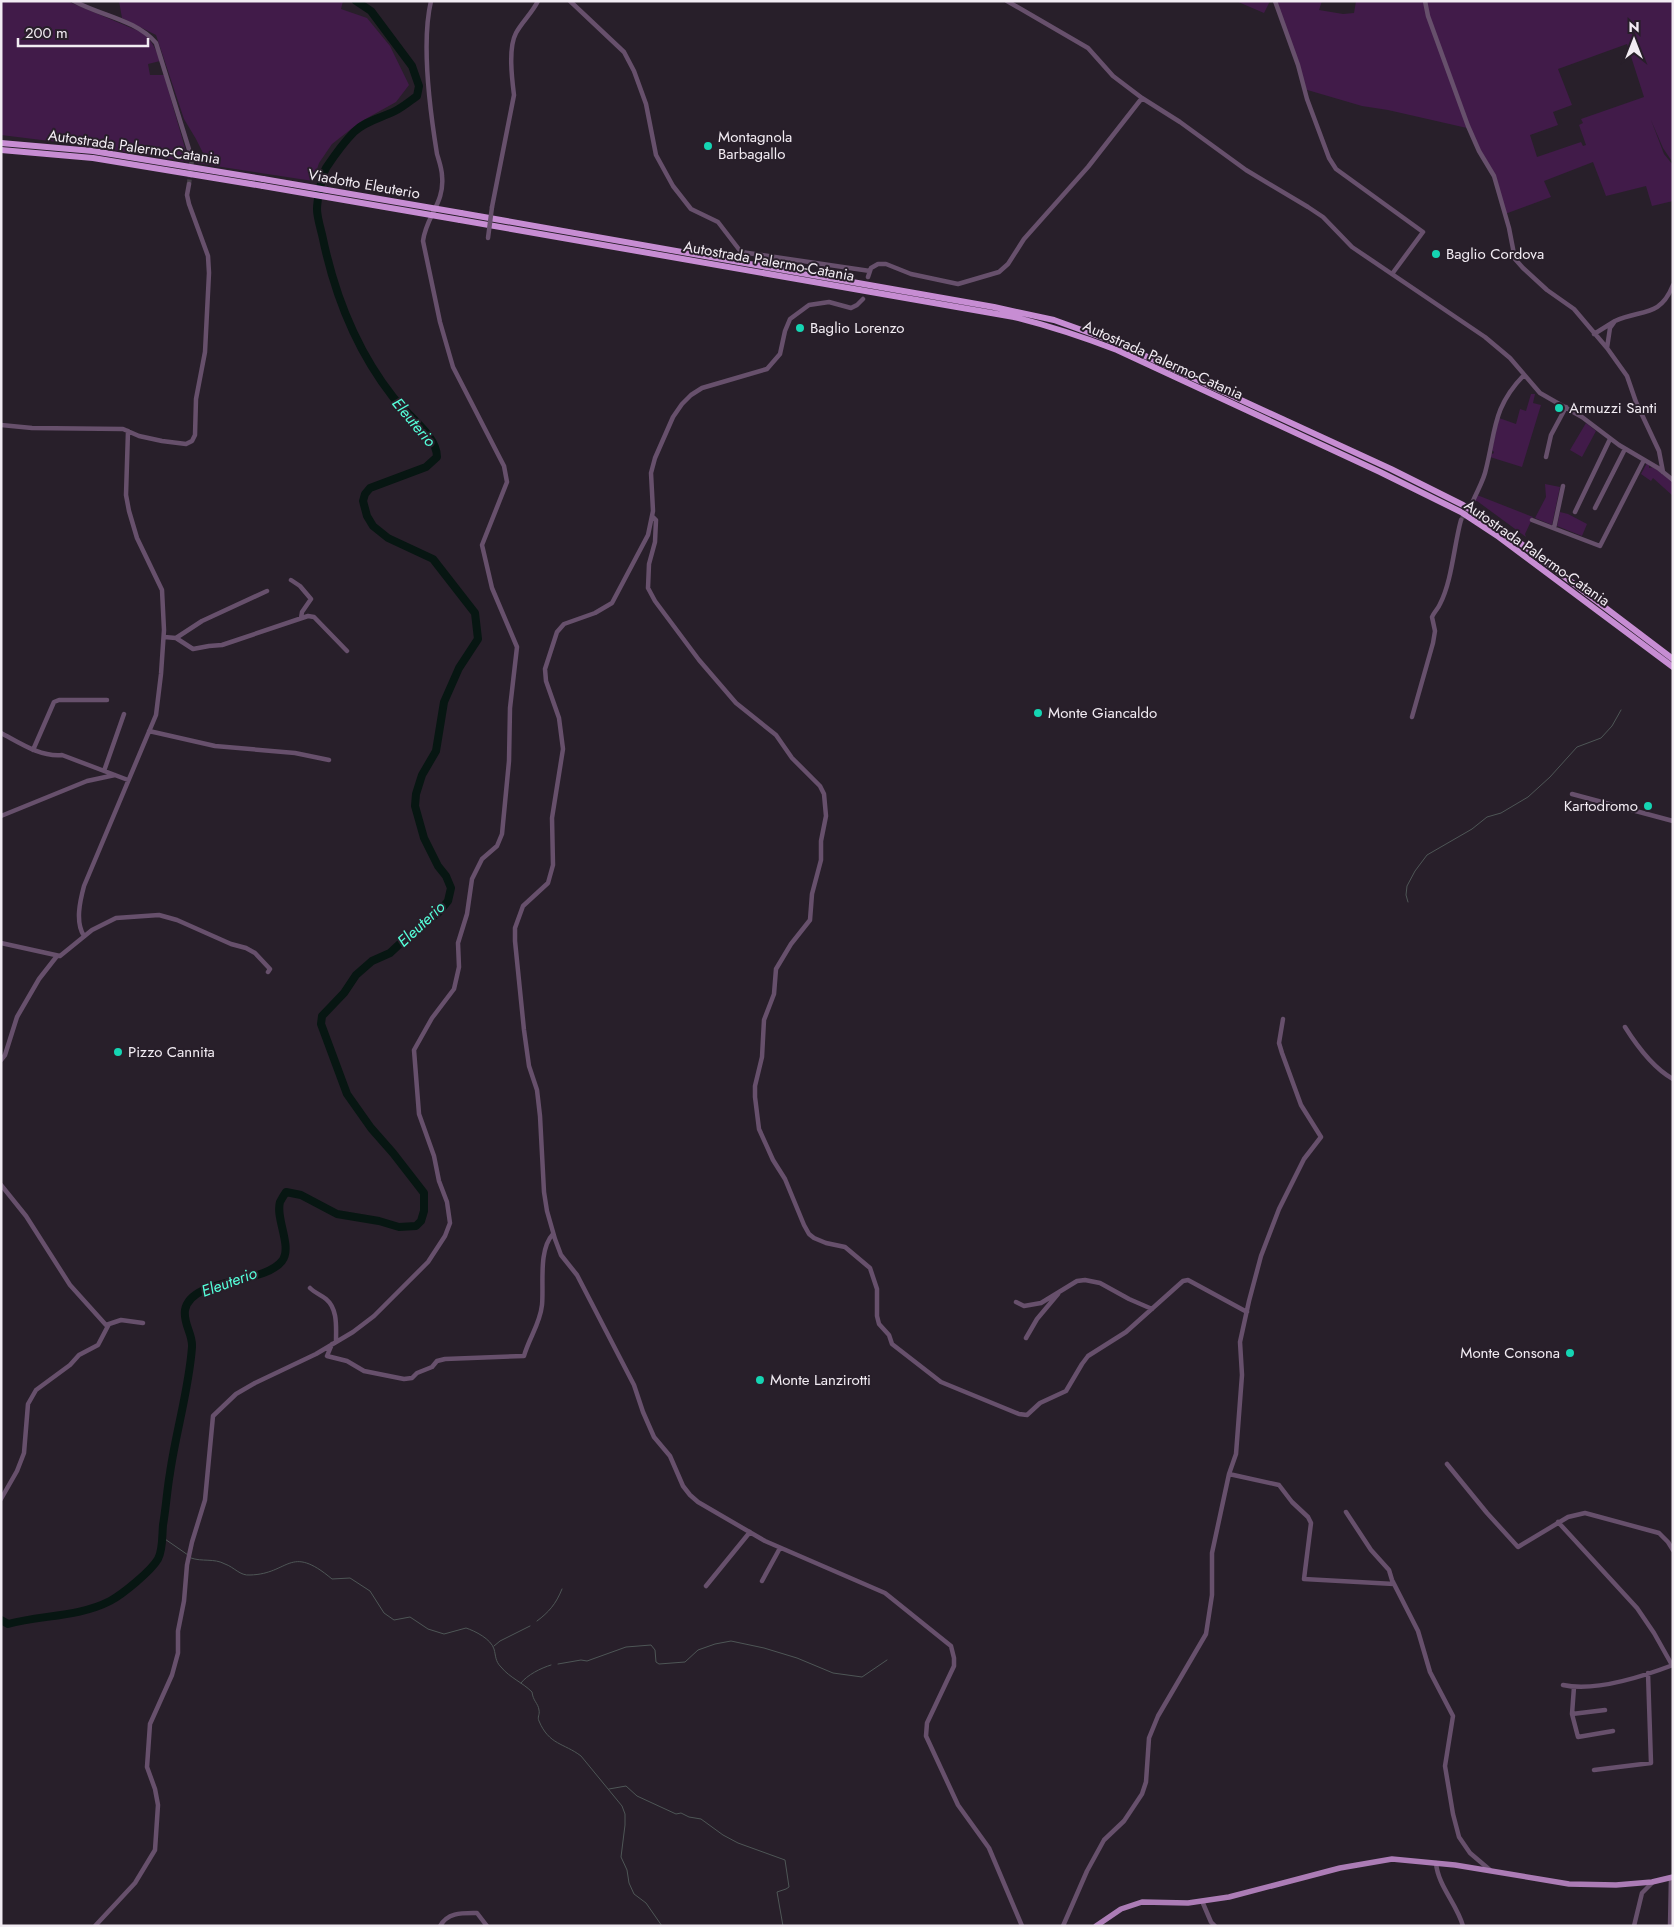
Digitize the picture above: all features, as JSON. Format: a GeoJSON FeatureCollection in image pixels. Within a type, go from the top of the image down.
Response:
{"type":"FeatureCollection","features":[{"type":"Feature","properties":{"kind":"highway","name":"Autostrada Palermo-Catania"},"geometry":{"type":"LineString","coordinates":[[1,143],[93,151],[263,183]]}},
{"type":"Feature","properties":{"kind":"highway","name":"Autostrada Palermo-Catania"},"geometry":{"type":"LineString","coordinates":[[1,150],[93,158],[263,183]]}},
{"type":"Feature","properties":{"kind":"highway","name":"Viadotto Eleuterio"},"geometry":{"type":"LineString","coordinates":[[263,183],[460,217]]}},
{"type":"Feature","properties":{"kind":"highway","name":"Autostrada Palermo-Catania"},"geometry":{"type":"LineString","coordinates":[[460,217],[994,307],[1047,318],[1083,329],[1166,365],[1463,505],[1503,530],[1673,659]]}},
{"type":"Feature","properties":{"kind":"highway","name":"Autostrada Palermo-Catania"},"geometry":{"type":"LineString","coordinates":[[460,217],[1014,317],[1055,327],[1087,338],[1117,350],[1380,472],[1461,512],[1499,537],[1673,667]]}},
{"type":"Feature","properties":{"kind":"main road"},"geometry":{"type":"LineString","coordinates":[[1096,1926],[1121,1909],[1142,1902],[1188,1903],[1229,1897],[1368,1862],[1392,1859],[1436,1863],[1569,1884],[1616,1885],[1672,1878]]}},
{"type":"Feature","properties":{"kind":"street"},"geometry":{"type":"LineString","coordinates":[[74,1],[148,34],[156,43],[192,159]]}},
{"type":"Feature","properties":{"kind":"street"},"geometry":{"type":"LineString","coordinates":[[95,1926],[135,1884],[155,1850],[158,1805],[155,1789],[147,1767],[150,1724],[176,1664],[179,1619],[184,1601],[189,1556],[205,1500],[213,1416],[236,1394],[316,1354],[353,1332],[385,1306],[428,1262],[445,1236],[450,1222],[434,1156],[419,1114],[414,1050],[432,1018],[454,990],[459,967],[458,943],[467,914],[472,879],[482,859],[497,846],[502,834],[509,761],[510,708],[517,647],[492,588],[482,545],[507,482],[504,466],[454,366],[440,322],[423,241],[424,231],[442,194],[442,176],[434,130],[428,65],[428,20],[431,1]]}},
{"type":"Feature","properties":{"kind":"street"},"geometry":{"type":"LineString","coordinates":[[488,238],[492,207],[514,95],[511,77],[514,39],[516,33],[538,1]]}},
{"type":"Feature","properties":{"kind":"street"},"geometry":{"type":"LineString","coordinates":[[570,1],[624,52],[634,71],[646,104],[656,155],[673,186],[691,209],[718,222],[740,252],[870,270]]}},
{"type":"Feature","properties":{"kind":"street"},"geometry":{"type":"LineString","coordinates":[[1007,1],[1088,48],[1113,76],[1142,98],[1180,122],[1246,170],[1323,217],[1352,247],[1486,337],[1510,358],[1540,393],[1582,417],[1610,439],[1673,480]]}},
{"type":"Feature","properties":{"kind":"street"},"geometry":{"type":"LineString","coordinates":[[1275,1],[1298,65],[1307,99],[1329,158],[1336,169],[1423,232],[1392,274]]}},
{"type":"Feature","properties":{"kind":"street"},"geometry":{"type":"LineString","coordinates":[[1425,1],[1428,16],[1468,126],[1479,151],[1494,176],[1509,228],[1515,259],[1522,268],[1547,290],[1574,309],[1627,376],[1636,402],[1659,451],[1663,472]]}},
{"type":"Feature","properties":{"kind":"street"},"geometry":{"type":"LineString","coordinates":[[868,276],[871,268],[878,264],[886,264],[911,274],[958,284],[1000,272],[1008,264],[1024,239],[1088,167],[1142,98]]}},
{"type":"Feature","properties":{"kind":"street"},"geometry":{"type":"LineString","coordinates":[[1,425],[32,428],[123,429],[155,439],[186,444],[192,441],[195,435],[196,400],[205,352],[208,256],[189,204],[189,184]]}},
{"type":"Feature","properties":{"kind":"street"},"geometry":{"type":"LineString","coordinates":[[1594,334],[1615,321],[1656,308],[1665,301],[1673,285]]}},
{"type":"Feature","properties":{"kind":"street"},"geometry":{"type":"LineString","coordinates":[[863,300],[851,308],[828,302],[809,305],[790,319],[780,354],[767,369],[702,388],[682,404],[673,417],[655,458],[651,473],[652,517],[648,535],[612,603],[595,613],[564,624],[557,632],[544,669],[546,681],[559,718],[563,749],[552,818],[553,865],[548,883],[523,906],[515,928],[522,1022],[529,1066],[537,1090],[544,1192],[553,1234],[562,1255],[577,1274],[631,1379],[654,1437],[670,1456],[683,1486],[698,1502],[780,1548],[885,1593],[951,1646],[954,1666],[928,1723],[926,1736],[958,1805],[989,1848],[1022,1926]]}},
{"type":"Feature","properties":{"kind":"street"},"geometry":{"type":"LineString","coordinates":[[1606,348],[1610,331],[1615,321]]}},
{"type":"Feature","properties":{"kind":"street"},"geometry":{"type":"LineString","coordinates":[[1602,328],[1607,327],[1610,331]]}},
{"type":"Feature","properties":{"kind":"street"},"geometry":{"type":"LineString","coordinates":[[1473,501],[1486,472],[1498,411],[1508,394],[1524,375]]}},
{"type":"Feature","properties":{"kind":"street"},"geometry":{"type":"LineString","coordinates":[[1546,456],[1551,435],[1566,407]]}},
{"type":"Feature","properties":{"kind":"street"},"geometry":{"type":"LineString","coordinates":[[84,936],[79,922],[80,898],[156,715],[164,637],[162,590],[137,538],[126,495],[128,431]]}},
{"type":"Feature","properties":{"kind":"street"},"geometry":{"type":"LineString","coordinates":[[1575,512],[1610,439]]}},
{"type":"Feature","properties":{"kind":"street"},"geometry":{"type":"LineString","coordinates":[[1595,508],[1625,449]]}},
{"type":"Feature","properties":{"kind":"street"},"geometry":{"type":"LineString","coordinates":[[1532,520],[1600,546],[1644,460]]}},
{"type":"Feature","properties":{"kind":"street"},"geometry":{"type":"LineString","coordinates":[[1554,528],[1563,486]]}},
{"type":"Feature","properties":{"kind":"street"},"geometry":{"type":"LineString","coordinates":[[652,517],[656,520],[656,530],[649,564],[648,588],[655,601],[698,660],[736,703],[776,735],[792,758],[820,786],[824,794],[826,816],[821,841],[821,860],[812,894],[810,920],[791,944],[776,969],[774,994],[764,1020],[762,1057],[755,1086],[760,1129],[773,1160],[785,1179],[809,1234],[826,1243],[844,1247],[870,1268],[877,1289],[877,1316],[879,1324],[889,1335],[892,1344],[941,1382],[1019,1414],[1027,1415],[1040,1403],[1066,1391],[1088,1356],[1126,1332],[1183,1281],[1188,1280],[1247,1312]]}},
{"type":"Feature","properties":{"kind":"street"},"geometry":{"type":"LineString","coordinates":[[1412,717],[1434,643],[1435,631],[1432,617],[1440,604],[1445,590],[1461,520]]}},
{"type":"Feature","properties":{"kind":"street"},"geometry":{"type":"LineString","coordinates":[[291,580],[300,586],[311,598],[302,612],[301,618]]}},
{"type":"Feature","properties":{"kind":"street"},"geometry":{"type":"LineString","coordinates":[[176,638],[202,621],[267,591]]}},
{"type":"Feature","properties":{"kind":"street"},"geometry":{"type":"LineString","coordinates":[[164,637],[176,638],[193,649],[198,649],[222,645],[301,618],[314,617],[347,651]]}},
{"type":"Feature","properties":{"kind":"street"},"geometry":{"type":"LineString","coordinates":[[33,750],[54,702],[59,700],[107,700]]}},
{"type":"Feature","properties":{"kind":"street"},"geometry":{"type":"LineString","coordinates":[[104,771],[124,714]]}},
{"type":"Feature","properties":{"kind":"street"},"geometry":{"type":"LineString","coordinates":[[149,731],[215,746],[295,753],[329,760]]}},
{"type":"Feature","properties":{"kind":"street"},"geometry":{"type":"LineString","coordinates":[[1,733],[33,750],[52,756],[62,755],[128,780]]}},
{"type":"Feature","properties":{"kind":"street"},"geometry":{"type":"LineString","coordinates":[[1,816],[87,781],[115,775]]}},
{"type":"Feature","properties":{"kind":"street"},"geometry":{"type":"LineString","coordinates":[[1572,794],[1673,820]]}},
{"type":"Feature","properties":{"kind":"street"},"geometry":{"type":"LineString","coordinates":[[1,943],[60,956],[84,936],[116,918],[165,916],[231,944],[246,948],[254,953],[270,969],[268,972]]}},
{"type":"Feature","properties":{"kind":"street"},"geometry":{"type":"LineString","coordinates":[[1,1060],[5,1055],[17,1017],[39,979],[57,956]]}},
{"type":"Feature","properties":{"kind":"street"},"geometry":{"type":"LineString","coordinates":[[1062,1926],[1086,1871],[1104,1840],[1124,1822],[1142,1794],[1146,1782],[1149,1738],[1158,1716],[1206,1634],[1212,1595],[1212,1553],[1229,1474],[1236,1454],[1242,1374],[1240,1342],[1247,1312],[1261,1256],[1276,1216],[1304,1159],[1322,1137],[1301,1105],[1282,1053],[1279,1043],[1283,1019]]}},
{"type":"Feature","properties":{"kind":"street"},"geometry":{"type":"LineString","coordinates":[[1625,1027],[1636,1044],[1666,1076],[1673,1080]]}},
{"type":"Feature","properties":{"kind":"street"},"geometry":{"type":"LineString","coordinates":[[1,1185],[26,1216],[70,1284],[106,1325],[121,1320],[142,1323]]}},
{"type":"Feature","properties":{"kind":"street"},"geometry":{"type":"LineString","coordinates":[[310,1288],[327,1300],[336,1316],[334,1342],[327,1356],[347,1361],[364,1371],[404,1379],[412,1378],[417,1373],[432,1367],[437,1361],[445,1359],[524,1356],[528,1341],[539,1319],[542,1304],[543,1262],[553,1234]]}},
{"type":"Feature","properties":{"kind":"street"},"geometry":{"type":"LineString","coordinates":[[1016,1302],[1031,1306],[1041,1303],[1077,1281],[1085,1280],[1100,1284],[1152,1309]]}},
{"type":"Feature","properties":{"kind":"street"},"geometry":{"type":"LineString","coordinates":[[1026,1338],[1058,1293]]}},
{"type":"Feature","properties":{"kind":"street"},"geometry":{"type":"LineString","coordinates":[[1,1499],[17,1471],[24,1453],[28,1404],[36,1390],[70,1365],[79,1355],[98,1345],[109,1324]]}},
{"type":"Feature","properties":{"kind":"street"},"geometry":{"type":"LineString","coordinates":[[1448,1464],[1487,1513],[1518,1547],[1568,1516],[1585,1513],[1659,1533],[1673,1550]]}},
{"type":"Feature","properties":{"kind":"street"},"geometry":{"type":"LineString","coordinates":[[1229,1474],[1279,1484],[1292,1502],[1308,1517],[1311,1523],[1304,1579],[1394,1584]]}},
{"type":"Feature","properties":{"kind":"street"},"geometry":{"type":"LineString","coordinates":[[1346,1512],[1371,1550],[1389,1570],[1418,1631],[1430,1672],[1453,1716],[1445,1766],[1453,1814],[1459,1837],[1470,1853],[1491,1871]]}},
{"type":"Feature","properties":{"kind":"street"},"geometry":{"type":"LineString","coordinates":[[1558,1522],[1637,1608],[1672,1665],[1623,1681],[1574,1687],[1563,1685]]}},
{"type":"Feature","properties":{"kind":"street"},"geometry":{"type":"LineString","coordinates":[[706,1586],[750,1532]]}},
{"type":"Feature","properties":{"kind":"street"},"geometry":{"type":"LineString","coordinates":[[762,1581],[780,1548]]}},
{"type":"Feature","properties":{"kind":"street"},"geometry":{"type":"LineString","coordinates":[[1594,1770],[1651,1763],[1648,1673]]}},
{"type":"Feature","properties":{"kind":"street"},"geometry":{"type":"LineString","coordinates":[[1574,1687],[1572,1714],[1578,1737],[1613,1731]]}},
{"type":"Feature","properties":{"kind":"street"},"geometry":{"type":"LineString","coordinates":[[1572,1714],[1605,1710]]}},
{"type":"Feature","properties":{"kind":"street"},"geometry":{"type":"LineString","coordinates":[[1436,1863],[1440,1880],[1456,1907],[1463,1926]]}},
{"type":"Feature","properties":{"kind":"street"},"geometry":{"type":"LineString","coordinates":[[1670,1926],[1672,1878]]}},
{"type":"Feature","properties":{"kind":"street"},"geometry":{"type":"LineString","coordinates":[[1634,1926],[1642,1893],[1654,1881]]}},
{"type":"Feature","properties":{"kind":"street"},"geometry":{"type":"LineString","coordinates":[[1202,1901],[1211,1922],[1215,1926]]}},
{"type":"Feature","properties":{"kind":"street"},"geometry":{"type":"LineString","coordinates":[[440,1926],[445,1918],[451,1915],[477,1913],[487,1926]]}},
{"type":"Feature","properties":{"kind":"shaded area"},"geometry":{"type":"Polygon","coordinates":[[[1,1],[67,1],[145,35],[153,45],[160,61],[148,64],[150,75],[164,75],[189,162],[82,145],[1,135],[1,1]]]}},
{"type":"Feature","properties":{"kind":"shaded area"},"geometry":{"type":"Polygon","coordinates":[[[119,1],[343,1],[341,9],[367,18],[390,46],[409,85],[396,102],[360,122],[332,144],[319,163],[313,181],[196,163],[195,158],[204,155],[184,119],[156,35],[122,18],[119,1]]]}},
{"type":"Feature","properties":{"kind":"shaded area"},"geometry":{"type":"Polygon","coordinates":[[[1236,1],[1270,1],[1264,13],[1236,1]]]}},
{"type":"Feature","properties":{"kind":"shaded area"},"geometry":{"type":"Polygon","coordinates":[[[1275,1],[1322,1],[1319,10],[1343,14],[1354,13],[1356,1],[1673,1],[1673,163],[1663,148],[1651,120],[1664,154],[1673,165],[1673,201],[1652,206],[1646,186],[1606,196],[1593,162],[1544,181],[1551,197],[1505,214],[1494,176],[1467,128],[1362,106],[1304,89],[1275,1]],[[1627,44],[1558,69],[1572,105],[1553,112],[1558,125],[1530,135],[1537,157],[1581,142],[1583,146],[1586,145],[1579,125],[1583,123],[1581,119],[1644,97],[1627,44]]]}},
{"type":"Feature","properties":{"kind":"shaded area"},"geometry":{"type":"Polygon","coordinates":[[[1531,394],[1535,394],[1533,403],[1541,405],[1522,467],[1490,457],[1491,453],[1493,454],[1494,452],[1492,450],[1499,418],[1516,424],[1520,409],[1526,411],[1531,394]]]}},
{"type":"Feature","properties":{"kind":"shaded area"},"geometry":{"type":"Polygon","coordinates":[[[1586,423],[1596,431],[1582,457],[1570,450],[1586,423]]]}},
{"type":"Feature","properties":{"kind":"shaded area"},"geometry":{"type":"Polygon","coordinates":[[[1647,463],[1649,468],[1653,467],[1673,482],[1673,496],[1653,478],[1651,481],[1641,474],[1647,463]]]}},
{"type":"Feature","properties":{"kind":"shaded area"},"geometry":{"type":"Polygon","coordinates":[[[1545,484],[1560,487],[1552,525],[1535,518],[1546,497],[1545,484]]]}},
{"type":"Feature","properties":{"kind":"shaded area"},"geometry":{"type":"Polygon","coordinates":[[[1477,495],[1533,517],[1525,534],[1526,537],[1475,501],[1477,495]]]}},
{"type":"Feature","properties":{"kind":"shaded area"},"geometry":{"type":"Polygon","coordinates":[[[1560,512],[1587,524],[1582,536],[1557,526],[1560,512]]]}},
{"type":"Feature","properties":{"kind":"waterway","name":"Eleuterio"},"geometry":{"type":"LineString","coordinates":[[1,1620],[8,1624],[73,1613],[98,1606],[116,1598],[129,1588],[158,1559],[162,1547],[169,1479],[192,1347],[185,1320],[185,1310],[190,1299],[200,1292],[214,1286],[260,1274],[273,1269],[282,1261],[286,1248],[279,1209],[280,1202],[286,1192],[301,1195],[337,1214],[379,1221],[399,1227],[416,1226],[421,1221],[424,1211],[424,1193],[371,1128],[347,1094],[321,1024],[322,1016],[344,993],[356,975],[372,961],[390,953],[439,912],[448,901],[451,888],[424,838],[415,806],[416,794],[422,775],[436,751],[444,702],[459,668],[478,639],[475,613],[433,559],[388,538],[373,526],[367,516],[363,501],[365,494],[370,488],[426,467],[437,457],[436,449],[427,433],[393,397],[358,342],[334,281],[318,216],[317,209],[321,182],[324,171],[329,163],[354,132],[363,125],[398,109],[417,96],[419,86],[412,66],[371,11],[356,1]]}},
{"type":"Feature","properties":{"kind":"waterway"},"geometry":{"type":"LineString","coordinates":[[1408,902],[1406,895],[1407,886],[1427,855],[1472,829],[1487,817],[1501,813],[1528,797],[1550,777],[1577,747],[1601,738],[1612,726],[1621,710]]}},
{"type":"Feature","properties":{"kind":"waterway"},"geometry":{"type":"LineString","coordinates":[[162,1537],[188,1555]]}},
{"type":"Feature","properties":{"kind":"waterway"},"geometry":{"type":"LineString","coordinates":[[191,1558],[221,1562],[246,1575],[263,1573],[290,1563],[307,1563],[318,1568],[332,1579],[350,1578],[370,1591],[384,1613],[394,1620],[410,1617],[428,1629],[444,1634],[466,1628],[486,1639],[492,1645],[499,1665],[532,1692],[539,1712],[538,1720],[547,1735],[557,1743],[581,1756],[622,1806],[625,1814],[625,1825],[621,1857],[627,1870],[629,1883],[634,1894],[646,1903],[662,1926]]}},
{"type":"Feature","properties":{"kind":"waterway"},"geometry":{"type":"LineString","coordinates":[[537,1621],[552,1607],[562,1589]]}},
{"type":"Feature","properties":{"kind":"waterway"},"geometry":{"type":"LineString","coordinates":[[494,1646],[530,1626]]}},
{"type":"Feature","properties":{"kind":"waterway"},"geometry":{"type":"LineString","coordinates":[[558,1664],[581,1660],[587,1661],[626,1647],[651,1645],[655,1650],[656,1662],[659,1664],[685,1662],[698,1650],[731,1641],[797,1658],[833,1673],[862,1677],[887,1660]]}},
{"type":"Feature","properties":{"kind":"waterway"},"geometry":{"type":"LineString","coordinates":[[521,1683],[534,1672],[551,1665]]}},
{"type":"Feature","properties":{"kind":"waterway"},"geometry":{"type":"LineString","coordinates":[[609,1789],[626,1786],[637,1796],[676,1814],[681,1813],[689,1817],[701,1819],[738,1843],[785,1860],[789,1887],[777,1892],[783,1926]]}},
{"type":"Feature","properties":{"kind":"tunnel"},"geometry":{"type":"LineString","coordinates":[[189,184],[192,159]]}},
{"type":"Feature","properties":{"kind":"tunnel"},"geometry":{"type":"LineString","coordinates":[[1461,520],[1473,501]]}},
{"type":"Feature","properties":{"kind":"place","name":"Montagnola Barbagallo"},"geometry":{"type":"Point","coordinates":[708,146]}},
{"type":"Feature","properties":{"kind":"place","name":"Baglio Cordova"},"geometry":{"type":"Point","coordinates":[1436,254]}},
{"type":"Feature","properties":{"kind":"place","name":"Baglio Lorenzo"},"geometry":{"type":"Point","coordinates":[800,328]}},
{"type":"Feature","properties":{"kind":"place","name":"Armuzzi Santi"},"geometry":{"type":"Point","coordinates":[1559,408]}},
{"type":"Feature","properties":{"kind":"place","name":"Monte Giancaldo"},"geometry":{"type":"Point","coordinates":[1038,713]}},
{"type":"Feature","properties":{"kind":"place","name":"Kartodromo"},"geometry":{"type":"Point","coordinates":[1648,806]}},
{"type":"Feature","properties":{"kind":"place","name":"Pizzo Cannita"},"geometry":{"type":"Point","coordinates":[118,1052]}},
{"type":"Feature","properties":{"kind":"place","name":"Monte Consona"},"geometry":{"type":"Point","coordinates":[1570,1353]}},
{"type":"Feature","properties":{"kind":"place","name":"Monte Lanzirotti"},"geometry":{"type":"Point","coordinates":[760,1380]}}]}
